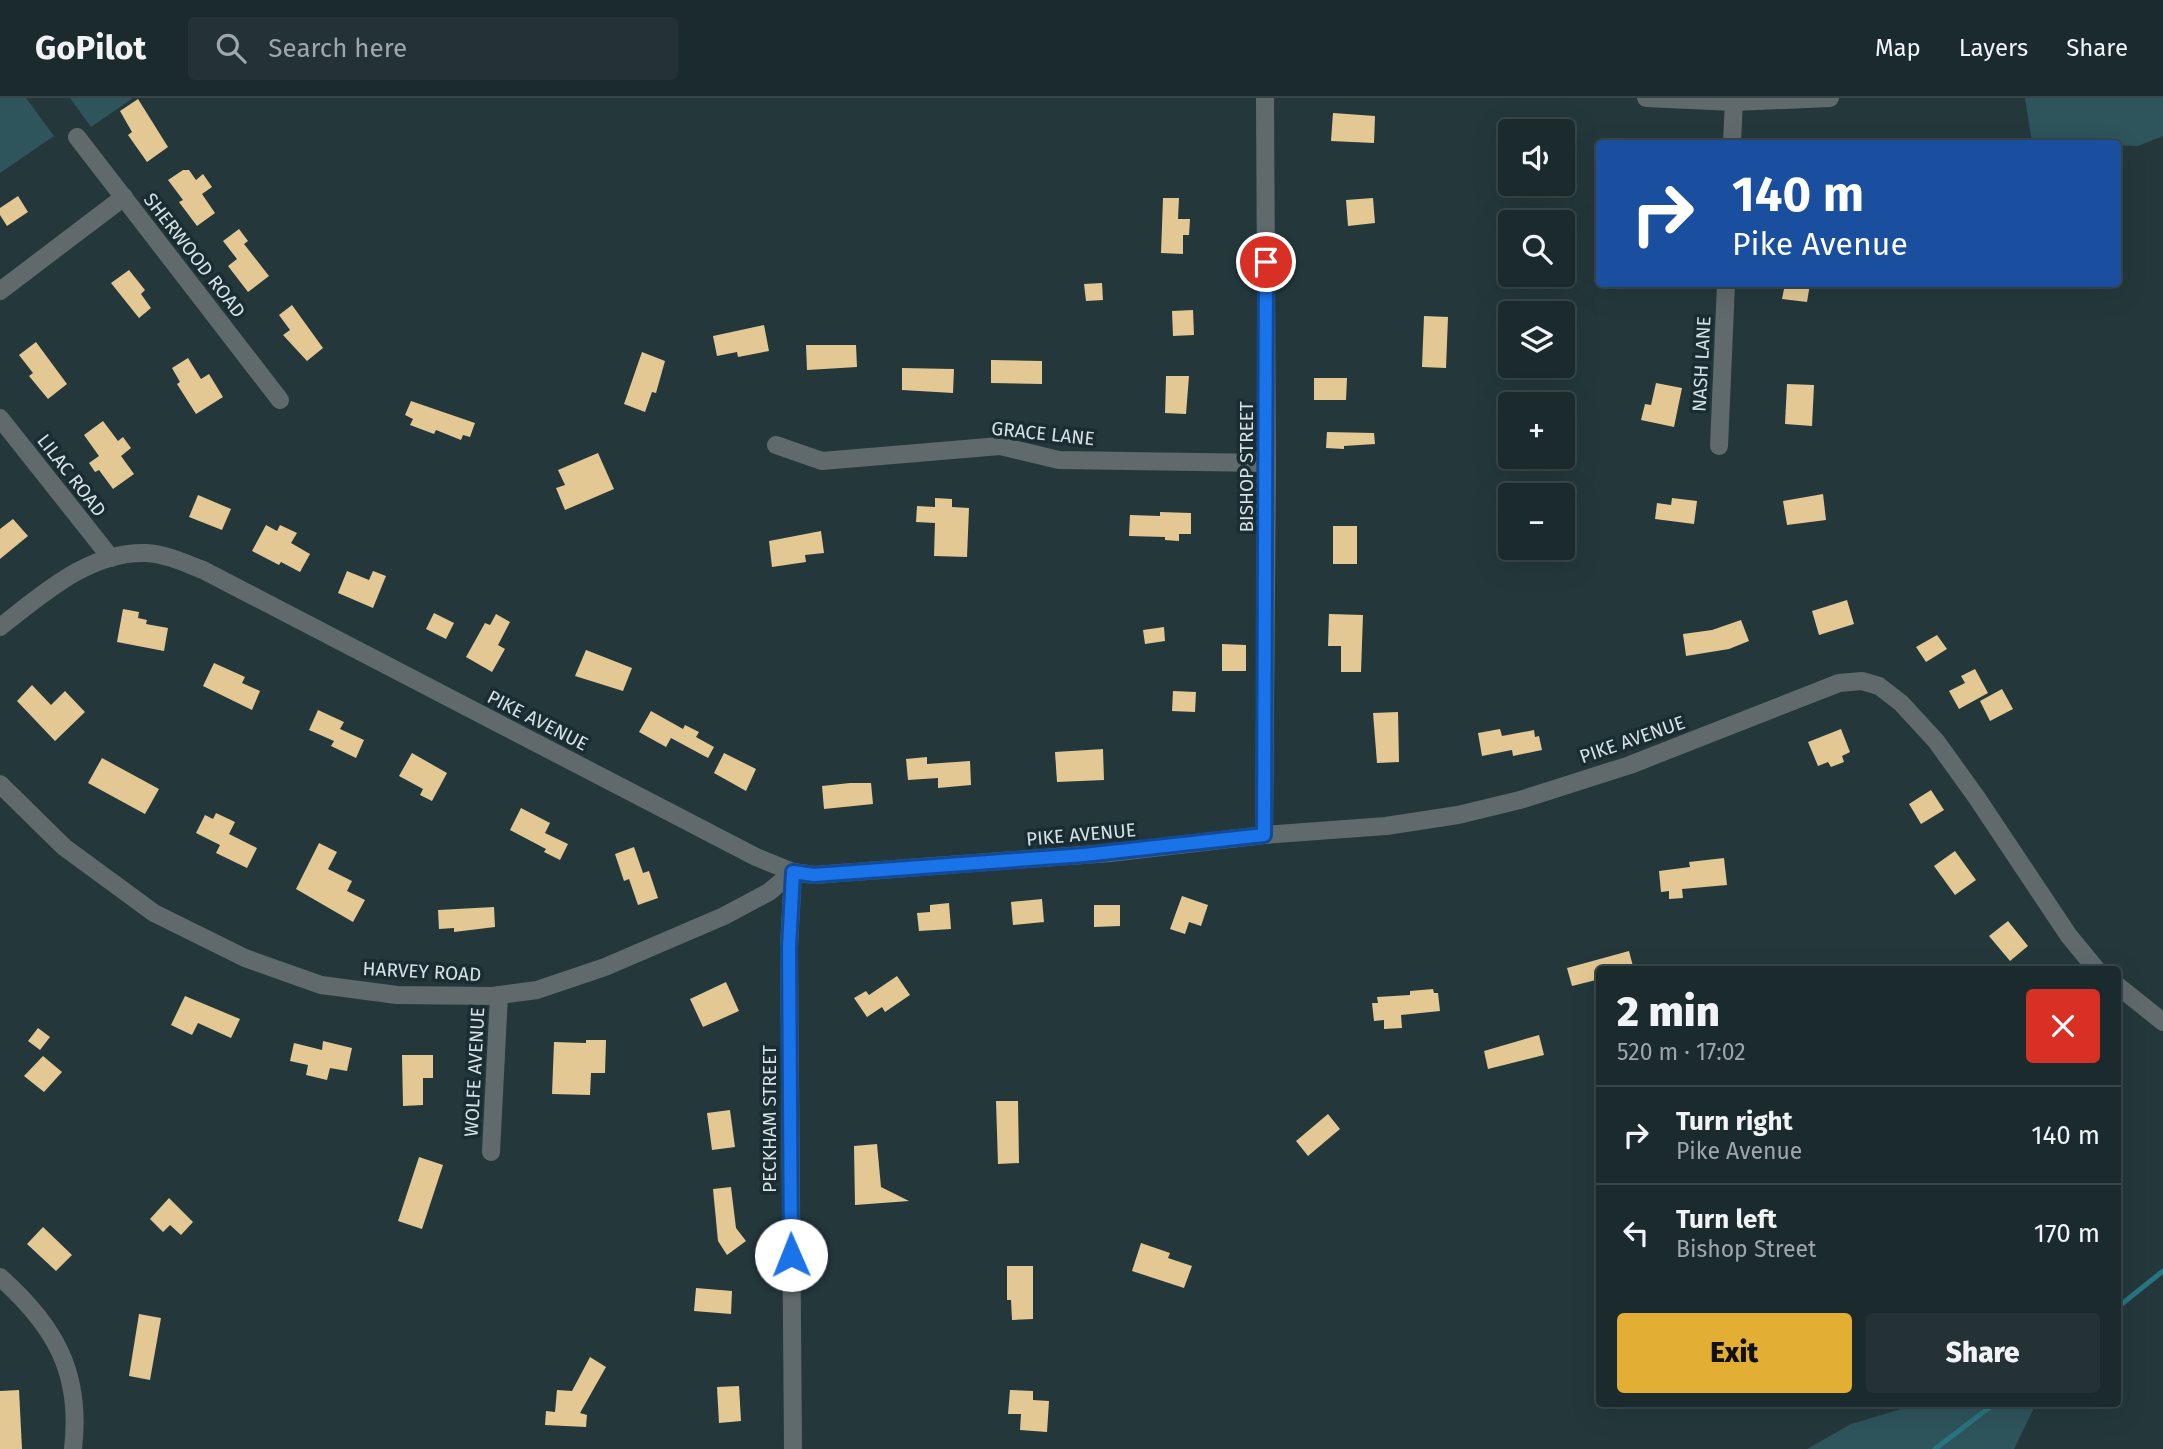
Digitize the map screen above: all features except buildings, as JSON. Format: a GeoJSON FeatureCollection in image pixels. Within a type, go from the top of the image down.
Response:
{"type":"FeatureCollection","features":[{"type":"Feature","properties":{"kind":"street","name":"BISHOP STREET"},"geometry":{"type":"LineString","coordinates":[[1264,835],[1267,463],[1265,98]]}},
{"type":"Feature","properties":{"kind":"street"},"geometry":{"type":"LineString","coordinates":[[1646,98],[1830,98]]}},
{"type":"Feature","properties":{"kind":"street"},"geometry":{"type":"LineString","coordinates":[[1732,140],[1734,100]]}},
{"type":"Feature","properties":{"kind":"street","name":"SHERWOOD ROAD"},"geometry":{"type":"LineString","coordinates":[[77,136],[280,400]]}},
{"type":"Feature","properties":{"kind":"street"},"geometry":{"type":"LineString","coordinates":[[0,291],[124,197]]}},
{"type":"Feature","properties":{"kind":"street","name":"NASH LANE"},"geometry":{"type":"LineString","coordinates":[[1718,446],[1726,287]]}},
{"type":"Feature","properties":{"kind":"street","name":"LILAC ROAD"},"geometry":{"type":"LineString","coordinates":[[0,418],[111,558]]}},
{"type":"Feature","properties":{"kind":"street","name":"GRACE LANE"},"geometry":{"type":"LineString","coordinates":[[776,445],[822,461],[1000,446],[1059,460],[1267,463]]}},
{"type":"Feature","properties":{"kind":"street","name":"PIKE AVENUE"},"geometry":{"type":"LineString","coordinates":[[0,627],[68,577],[111,558],[146,553],[203,570],[756,857],[793,872],[814,875],[981,864],[1458,816],[1520,800],[1630,765],[1839,683],[1861,681],[1879,686],[1901,703],[1936,741],[2063,928],[2094,966]]}},
{"type":"Feature","properties":{"kind":"street","name":"HARVEY ROAD"},"geometry":{"type":"LineString","coordinates":[[0,784],[64,847],[153,913],[245,958],[321,985],[397,995],[499,995],[529,992],[605,967],[724,916],[769,892],[793,872]]}},
{"type":"Feature","properties":{"kind":"street","name":"PECKHAM STREET"},"geometry":{"type":"LineString","coordinates":[[793,872],[789,947],[793,1449]]}},
{"type":"Feature","properties":{"kind":"street"},"geometry":{"type":"LineString","coordinates":[[2121,988],[2163,1021]]}},
{"type":"Feature","properties":{"kind":"street","name":"WOLFE AVENUE"},"geometry":{"type":"LineString","coordinates":[[491,1152],[499,995]]}},
{"type":"Feature","properties":{"kind":"street"},"geometry":{"type":"LineString","coordinates":[[0,1277],[36,1311],[54,1336],[66,1362],[73,1391],[75,1418],[72,1449]]}},
{"type":"Feature","properties":{"kind":"shaded area"},"geometry":{"type":"Polygon","coordinates":[[[0,98],[26,98],[54,136],[0,173],[0,98]]]}},
{"type":"Feature","properties":{"kind":"shaded area"},"geometry":{"type":"Polygon","coordinates":[[[70,98],[133,98],[91,127],[70,98]]]}},
{"type":"Feature","properties":{"kind":"shaded area"},"geometry":{"type":"Polygon","coordinates":[[[2025,98],[2163,98],[2163,136],[2138,146],[2121,146],[2121,140],[2032,140],[2025,98]]]}},
{"type":"Feature","properties":{"kind":"shaded area"},"geometry":{"type":"Polygon","coordinates":[[[1908,1407],[2035,1407],[2014,1449],[1807,1449],[1851,1424],[1908,1407]]]}},
{"type":"Feature","properties":{"kind":"waterway"},"geometry":{"type":"LineString","coordinates":[[2121,1305],[2163,1271]]}},
{"type":"Feature","properties":{"kind":"waterway"},"geometry":{"type":"LineString","coordinates":[[1935,1449],[1990,1407]]}},
{"type":"Feature","properties":{"kind":"route"},"geometry":{"type":"LineString","coordinates":[[791,1255],[789,947],[793,872],[814,875],[981,864],[1160,848],[1264,835],[1266,262]]}}]}
